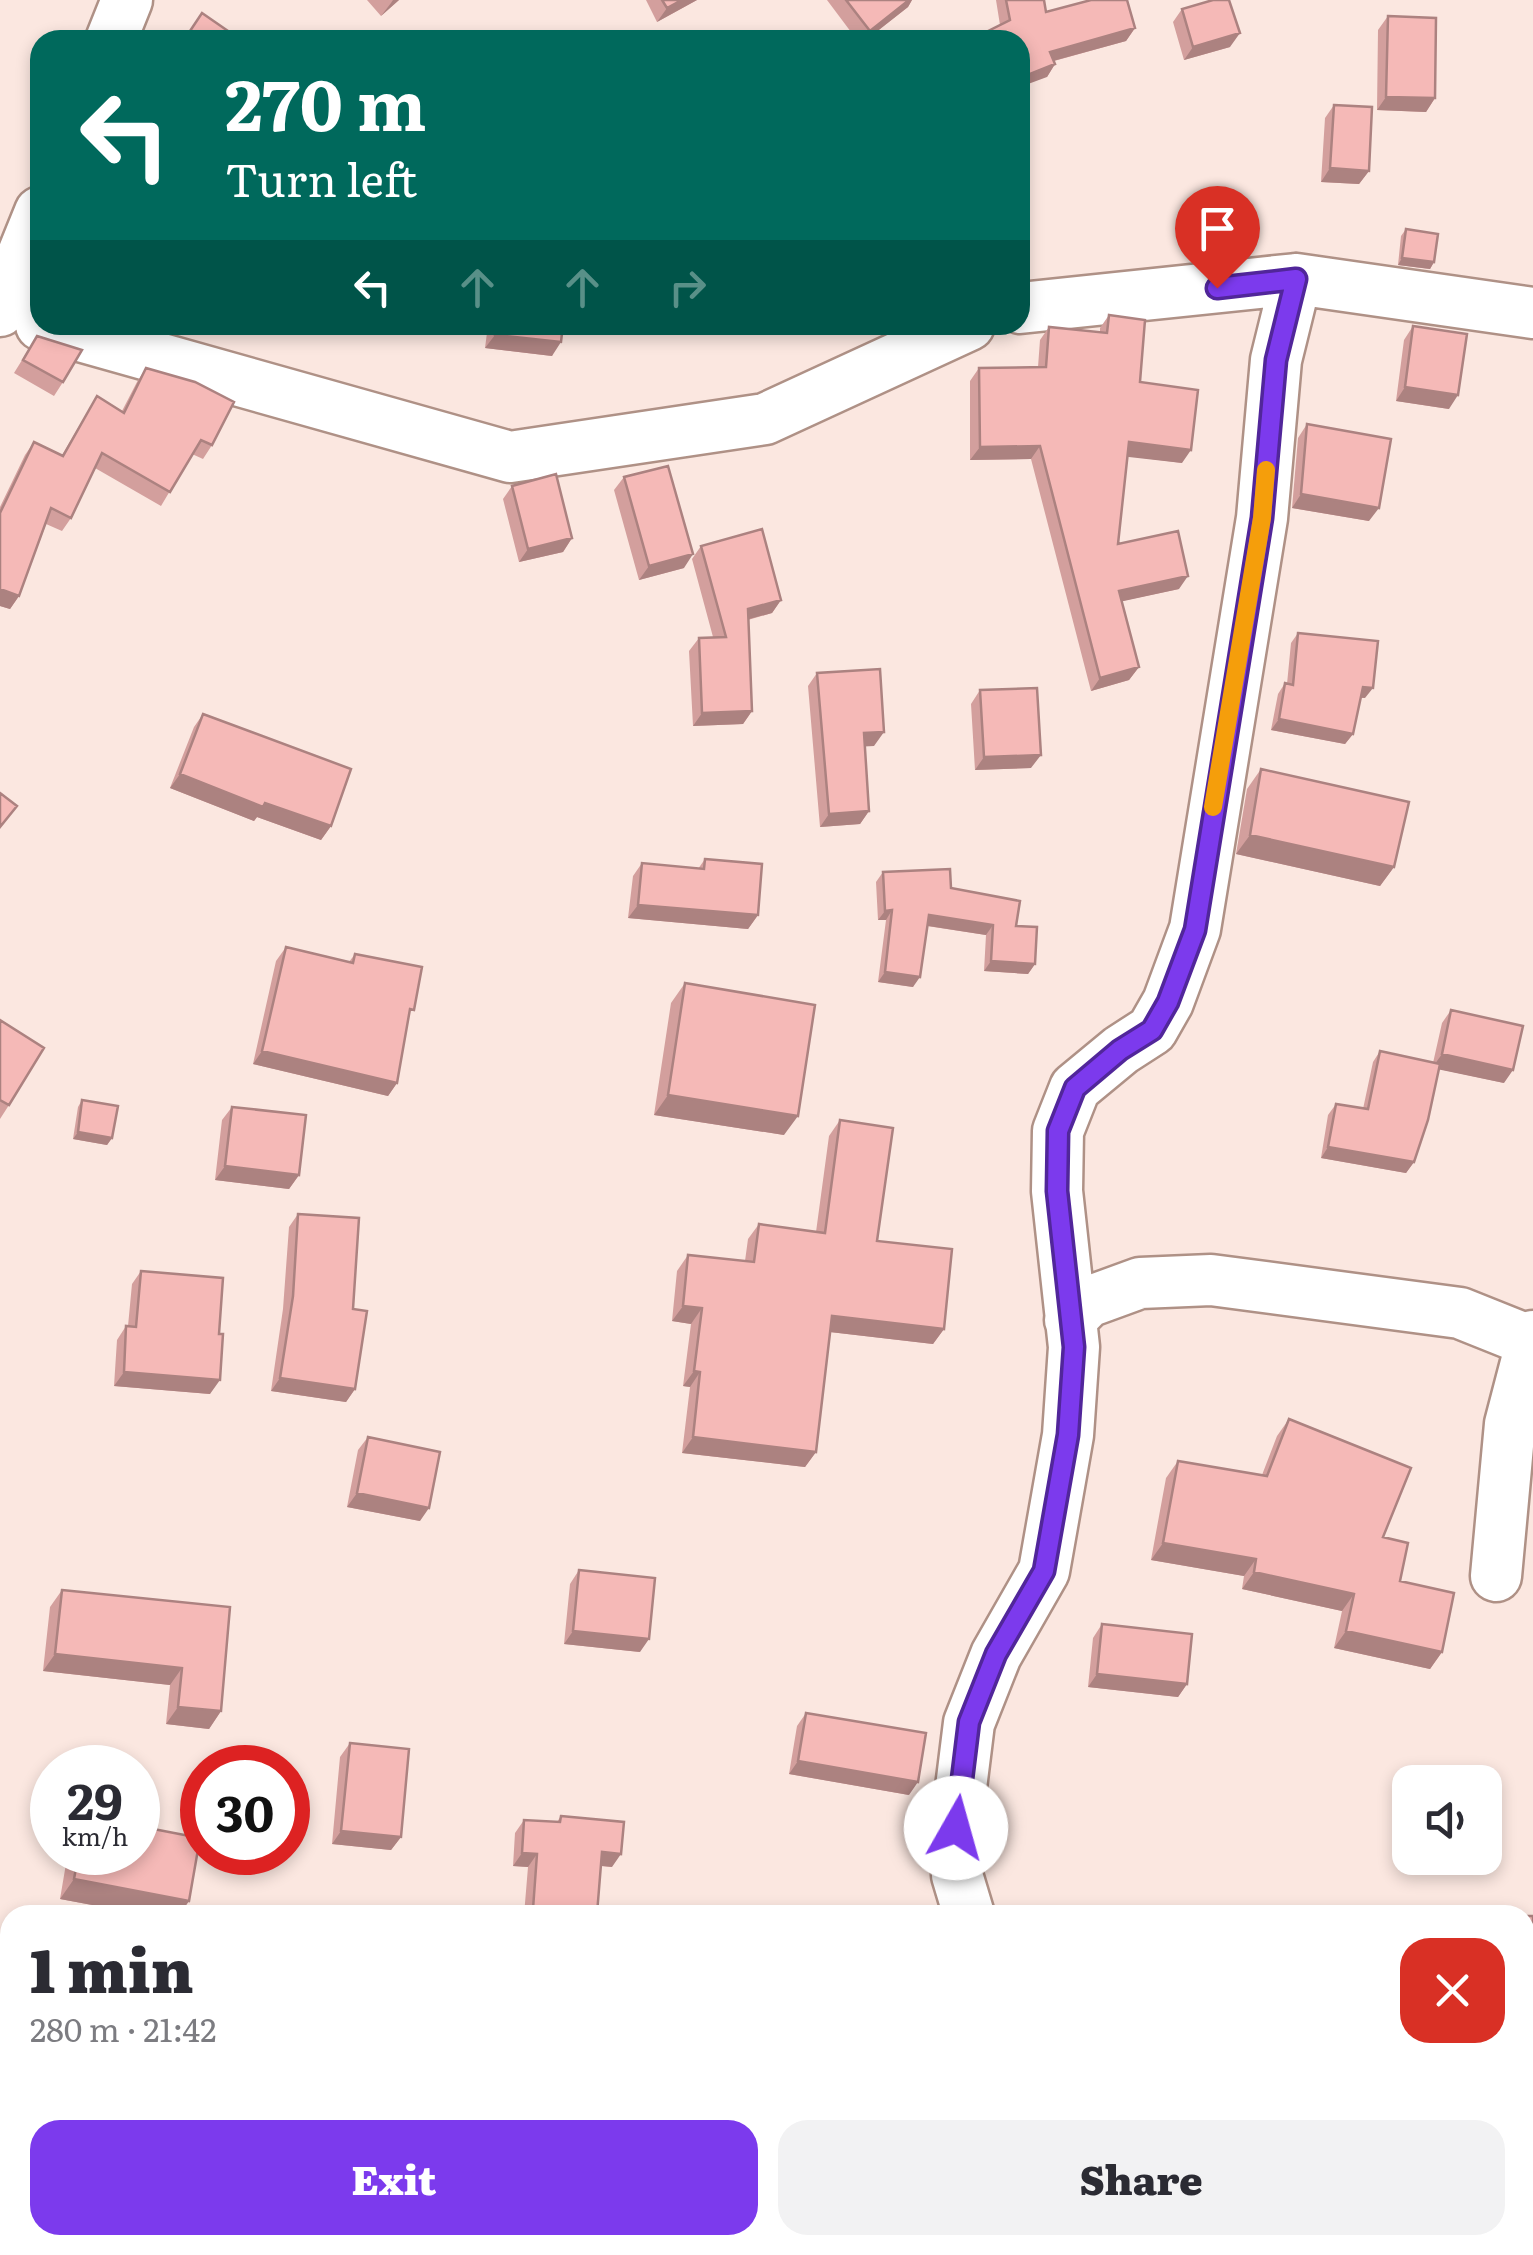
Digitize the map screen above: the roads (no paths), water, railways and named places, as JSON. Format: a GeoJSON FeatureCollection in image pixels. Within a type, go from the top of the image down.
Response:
{"type":"FeatureCollection","features":[{"type":"Feature","properties":{"kind":"street"},"geometry":{"type":"LineString","coordinates":[[115,30],[128,0]]}},
{"type":"Feature","properties":{"kind":"street"},"geometry":{"type":"LineString","coordinates":[[30,237],[0,312],[30,322]]}},
{"type":"Feature","properties":{"kind":"street"},"geometry":{"type":"LineString","coordinates":[[1030,307],[1296,279],[1533,312]]}},
{"type":"Feature","properties":{"kind":"street"},"geometry":{"type":"LineString","coordinates":[[966,1905],[957,1875],[956,1828],[969,1722],[996,1654],[1044,1571],[1068,1435],[1074,1347],[1057,1191],[1058,1131],[1075,1088],[1120,1050],[1152,1030],[1168,1002],[1195,930],[1262,518],[1276,360],[1296,279]]}},
{"type":"Feature","properties":{"kind":"street"},"geometry":{"type":"LineString","coordinates":[[76,335],[510,458],[765,419],[948,335]]}},
{"type":"Feature","properties":{"kind":"street"},"geometry":{"type":"LineString","coordinates":[[1070,1320],[1088,1302],[1140,1283],[1212,1280],[1460,1314],[1531,1338],[1510,1424],[1496,1576]]}}]}
